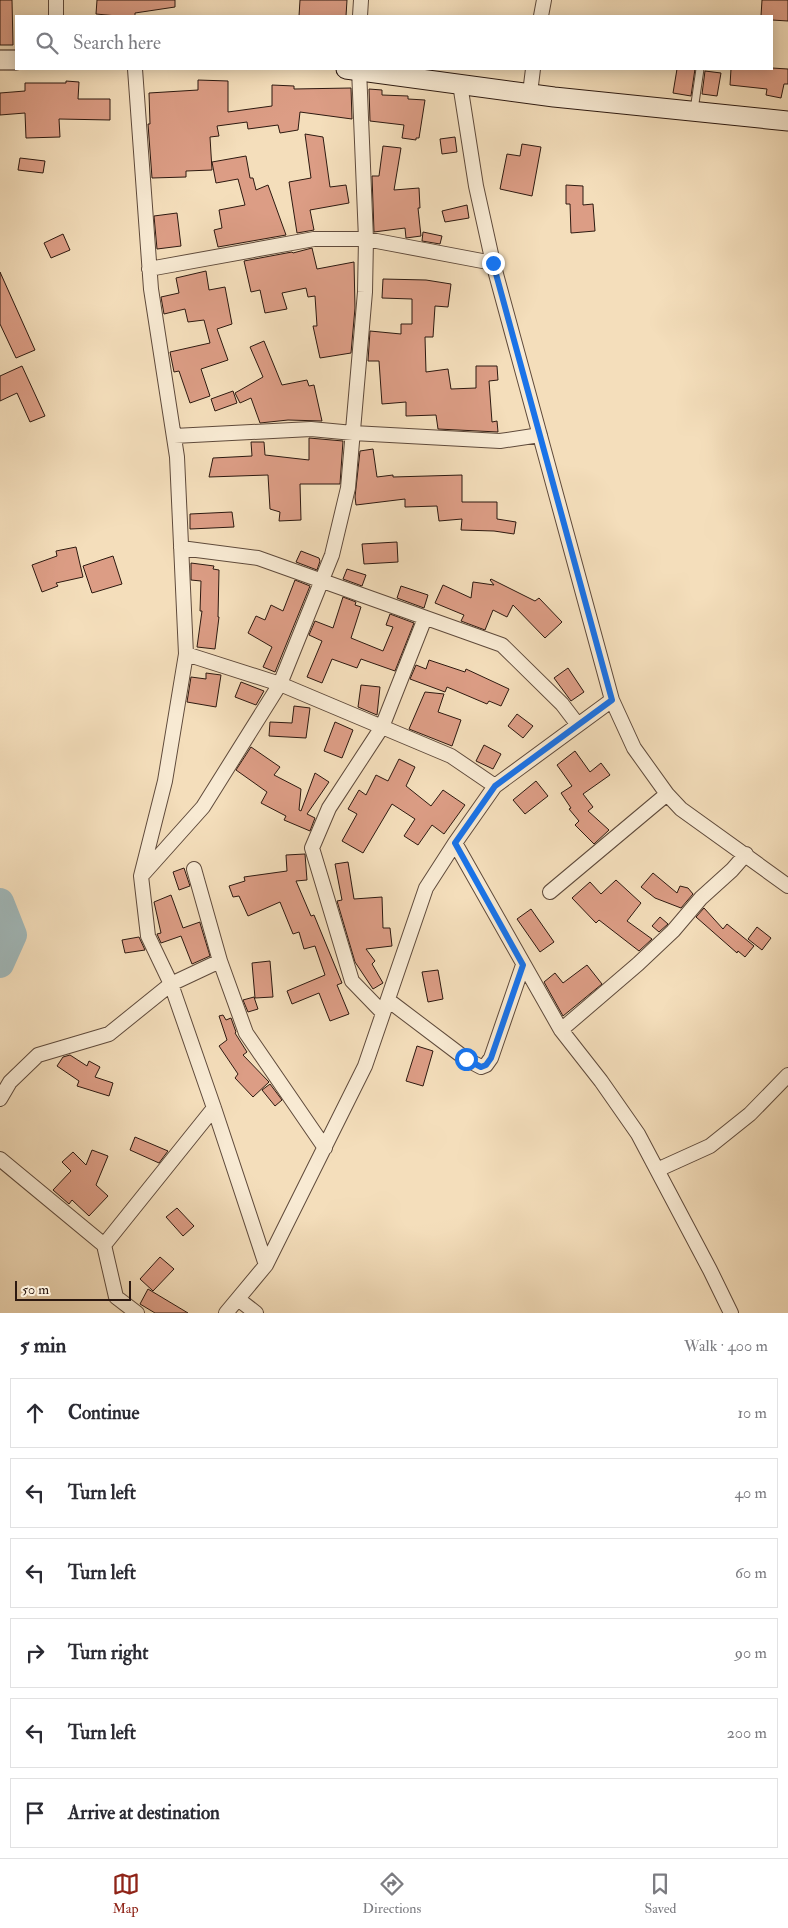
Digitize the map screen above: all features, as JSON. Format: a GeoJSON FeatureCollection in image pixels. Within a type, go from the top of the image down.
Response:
{"type":"FeatureCollection","features":[{"type":"Feature","properties":{"kind":"main road"},"geometry":{"type":"LineString","coordinates":[[0,60],[15,60]]}},
{"type":"Feature","properties":{"kind":"main road"},"geometry":{"type":"LineString","coordinates":[[362,70],[530,93],[788,120]]}},
{"type":"Feature","properties":{"kind":"street"},"geometry":{"type":"LineString","coordinates":[[56,0],[56,15]]}},
{"type":"Feature","properties":{"kind":"street"},"geometry":{"type":"LineString","coordinates":[[360,15],[361,0]]}},
{"type":"Feature","properties":{"kind":"street"},"geometry":{"type":"LineString","coordinates":[[541,15],[544,0]]}},
{"type":"Feature","properties":{"kind":"street"},"geometry":{"type":"LineString","coordinates":[[134,70],[151,289],[178,457],[186,654],[166,781],[141,876],[148,936],[170,984],[266,1264]]}},
{"type":"Feature","properties":{"kind":"street"},"geometry":{"type":"LineString","coordinates":[[141,876],[203,806],[280,684],[332,555],[348,488],[365,292],[366,239],[355,70]]}},
{"type":"Feature","properties":{"kind":"street"},"geometry":{"type":"LineString","coordinates":[[530,93],[533,70]]}},
{"type":"Feature","properties":{"kind":"street"},"geometry":{"type":"LineString","coordinates":[[460,84],[476,186],[493,263],[612,700],[634,748],[667,794],[681,809],[788,886]]}},
{"type":"Feature","properties":{"kind":"street"},"geometry":{"type":"LineString","coordinates":[[149,269],[314,239],[366,239],[493,263]]}},
{"type":"Feature","properties":{"kind":"street"},"geometry":{"type":"LineString","coordinates":[[174,436],[311,428],[353,433],[500,441],[540,435]]}},
{"type":"Feature","properties":{"kind":"street"},"geometry":{"type":"LineString","coordinates":[[181,548],[258,558],[502,645],[562,704],[578,725]]}},
{"type":"Feature","properties":{"kind":"street"},"geometry":{"type":"LineString","coordinates":[[425,618],[382,727],[329,808],[312,848],[352,981],[385,1007],[481,1067],[486,1065],[491,1058],[523,965]]}},
{"type":"Feature","properties":{"kind":"street"},"geometry":{"type":"LineString","coordinates":[[186,654],[280,684],[451,756],[495,786]]}},
{"type":"Feature","properties":{"kind":"street"},"geometry":{"type":"LineString","coordinates":[[226,1313],[266,1264],[365,1066],[426,888],[495,786],[612,700]]}},
{"type":"Feature","properties":{"kind":"street"},"geometry":{"type":"LineString","coordinates":[[550,892],[667,794]]}},
{"type":"Feature","properties":{"kind":"street"},"geometry":{"type":"LineString","coordinates":[[455,843],[561,1030],[638,1134],[732,1313]]}},
{"type":"Feature","properties":{"kind":"street"},"geometry":{"type":"LineString","coordinates":[[561,1030],[673,932],[701,898],[732,870],[746,854]]}},
{"type":"Feature","properties":{"kind":"street"},"geometry":{"type":"LineString","coordinates":[[194,869],[220,962],[246,1033],[325,1148]]}},
{"type":"Feature","properties":{"kind":"street"},"geometry":{"type":"LineString","coordinates":[[0,1099],[10,1082],[38,1055],[109,1034],[170,984],[220,962]]}},
{"type":"Feature","properties":{"kind":"street"},"geometry":{"type":"LineString","coordinates":[[657,1170],[710,1146],[750,1114],[788,1075]]}},
{"type":"Feature","properties":{"kind":"street"},"geometry":{"type":"LineString","coordinates":[[104,1245],[214,1108]]}},
{"type":"Feature","properties":{"kind":"street"},"geometry":{"type":"LineString","coordinates":[[0,1159],[104,1245],[116,1296],[137,1313]]}},
{"type":"Feature","properties":{"kind":"street"},"geometry":{"type":"LineString","coordinates":[[238,1299],[256,1313]]}},
{"type":"Feature","properties":{"kind":"lane"},"geometry":{"type":"LineString","coordinates":[[694,111],[700,70]]}},
{"type":"Feature","properties":{"kind":"building"},"geometry":{"type":"Polygon","coordinates":[[[0,0],[12,0],[13,45],[0,45],[0,0]]]}},
{"type":"Feature","properties":{"kind":"building"},"geometry":{"type":"Polygon","coordinates":[[[97,0],[175,0],[175,7],[135,13],[135,15],[96,14],[97,0]]]}},
{"type":"Feature","properties":{"kind":"building"},"geometry":{"type":"Polygon","coordinates":[[[300,0],[347,0],[346,15],[299,15],[300,0]]]}},
{"type":"Feature","properties":{"kind":"building"},"geometry":{"type":"Polygon","coordinates":[[[762,0],[788,0],[788,21],[773,20],[773,15],[761,15],[762,0]]]}},
{"type":"Feature","properties":{"kind":"building"},"geometry":{"type":"Polygon","coordinates":[[[788,69],[788,84],[784,84],[781,98],[766,95],[767,89],[730,85],[731,70],[788,69]]]}},
{"type":"Feature","properties":{"kind":"building"},"geometry":{"type":"Polygon","coordinates":[[[677,70],[695,70],[691,96],[673,93],[677,70]]]}},
{"type":"Feature","properties":{"kind":"building"},"geometry":{"type":"Polygon","coordinates":[[[705,71],[721,73],[717,96],[702,94],[705,71]]]}},
{"type":"Feature","properties":{"kind":"building"},"geometry":{"type":"Polygon","coordinates":[[[198,80],[228,81],[228,112],[272,106],[272,85],[294,86],[294,89],[351,88],[352,119],[300,112],[298,130],[280,133],[278,125],[248,129],[247,122],[217,126],[219,136],[210,137],[212,170],[186,171],[186,177],[152,178],[148,124],[150,124],[149,93],[198,90],[198,80]]]}},
{"type":"Feature","properties":{"kind":"building"},"geometry":{"type":"Polygon","coordinates":[[[66,81],[79,82],[78,99],[110,99],[110,120],[59,119],[60,137],[26,138],[25,113],[0,115],[0,93],[25,91],[25,83],[66,83],[66,81]]]}},
{"type":"Feature","properties":{"kind":"building"},"geometry":{"type":"Polygon","coordinates":[[[369,89],[382,90],[382,95],[408,96],[408,99],[425,100],[419,138],[416,138],[416,140],[402,138],[404,125],[370,121],[369,89]]]}},
{"type":"Feature","properties":{"kind":"building"},"geometry":{"type":"Polygon","coordinates":[[[305,134],[323,137],[330,187],[346,185],[349,203],[310,210],[314,230],[297,233],[289,182],[311,178],[305,134]]]}},
{"type":"Feature","properties":{"kind":"building"},"geometry":{"type":"Polygon","coordinates":[[[455,137],[457,152],[442,154],[440,139],[455,137]]]}},
{"type":"Feature","properties":{"kind":"building"},"geometry":{"type":"Polygon","coordinates":[[[522,144],[541,147],[532,196],[500,189],[507,154],[520,156],[522,144]]]}},
{"type":"Feature","properties":{"kind":"building"},"geometry":{"type":"Polygon","coordinates":[[[383,146],[401,148],[394,190],[419,188],[420,208],[418,208],[421,236],[406,238],[405,228],[374,232],[372,176],[379,176],[383,146]]]}},
{"type":"Feature","properties":{"kind":"building"},"geometry":{"type":"Polygon","coordinates":[[[246,156],[250,178],[253,178],[256,190],[268,185],[286,235],[218,247],[214,230],[222,228],[219,210],[245,205],[238,179],[216,183],[212,162],[246,156]]]}},
{"type":"Feature","properties":{"kind":"building"},"geometry":{"type":"Polygon","coordinates":[[[20,158],[45,161],[43,173],[18,170],[20,158]]]}},
{"type":"Feature","properties":{"kind":"building"},"geometry":{"type":"Polygon","coordinates":[[[566,185],[583,186],[583,205],[593,204],[595,231],[571,233],[570,204],[566,204],[566,185]]]}},
{"type":"Feature","properties":{"kind":"building"},"geometry":{"type":"Polygon","coordinates":[[[467,205],[469,218],[445,222],[442,211],[467,205]]]}},
{"type":"Feature","properties":{"kind":"building"},"geometry":{"type":"Polygon","coordinates":[[[177,213],[181,246],[157,249],[154,216],[177,213]]]}},
{"type":"Feature","properties":{"kind":"building"},"geometry":{"type":"Polygon","coordinates":[[[423,232],[442,236],[440,244],[422,241],[423,232]]]}},
{"type":"Feature","properties":{"kind":"building"},"geometry":{"type":"Polygon","coordinates":[[[63,234],[70,250],[51,258],[44,243],[63,234]]]}},
{"type":"Feature","properties":{"kind":"building"},"geometry":{"type":"Polygon","coordinates":[[[312,248],[317,269],[354,262],[355,308],[351,353],[320,358],[313,326],[317,326],[315,296],[308,297],[306,288],[282,293],[287,309],[265,313],[260,290],[251,292],[244,261],[312,248]]]}},
{"type":"Feature","properties":{"kind":"building"},"geometry":{"type":"Polygon","coordinates":[[[206,271],[209,290],[225,287],[232,324],[217,329],[228,360],[201,369],[210,396],[190,403],[179,371],[174,372],[170,352],[210,343],[204,320],[188,322],[185,309],[164,314],[161,297],[179,293],[176,278],[206,271]]]}},
{"type":"Feature","properties":{"kind":"building"},"geometry":{"type":"Polygon","coordinates":[[[0,272],[35,350],[16,358],[0,324],[0,272]]]}},
{"type":"Feature","properties":{"kind":"building"},"geometry":{"type":"Polygon","coordinates":[[[383,279],[426,280],[451,284],[448,307],[435,306],[433,337],[425,337],[426,372],[448,369],[451,389],[476,388],[476,366],[497,366],[498,380],[489,381],[492,422],[497,421],[498,432],[438,429],[436,415],[406,416],[406,402],[382,404],[379,361],[368,361],[370,331],[401,334],[401,324],[412,324],[412,299],[382,298],[383,279]]]}},
{"type":"Feature","properties":{"kind":"building"},"geometry":{"type":"Polygon","coordinates":[[[264,341],[282,385],[307,380],[309,386],[314,385],[322,421],[288,420],[260,423],[251,398],[240,403],[235,393],[263,377],[250,347],[264,341]]]}},
{"type":"Feature","properties":{"kind":"building"},"geometry":{"type":"Polygon","coordinates":[[[22,366],[45,416],[30,422],[17,393],[0,401],[0,376],[22,366]]]}},
{"type":"Feature","properties":{"kind":"building"},"geometry":{"type":"Polygon","coordinates":[[[233,391],[237,403],[215,411],[211,399],[233,391]]]}},
{"type":"Feature","properties":{"kind":"building"},"geometry":{"type":"Polygon","coordinates":[[[309,438],[343,441],[340,484],[300,484],[301,520],[279,521],[280,512],[270,509],[268,475],[209,477],[213,458],[252,456],[251,442],[264,442],[265,455],[309,460],[309,438]]]}},
{"type":"Feature","properties":{"kind":"building"},"geometry":{"type":"Polygon","coordinates":[[[373,449],[377,477],[393,475],[393,477],[462,475],[462,502],[497,502],[497,519],[516,522],[514,534],[461,530],[462,519],[439,521],[437,506],[405,507],[405,499],[356,505],[355,497],[360,451],[373,449]]]}},
{"type":"Feature","properties":{"kind":"building"},"geometry":{"type":"Polygon","coordinates":[[[232,512],[234,527],[190,529],[190,514],[232,512]]]}},
{"type":"Feature","properties":{"kind":"building"},"geometry":{"type":"Polygon","coordinates":[[[397,542],[398,562],[364,564],[362,544],[397,542]]]}},
{"type":"Feature","properties":{"kind":"building"},"geometry":{"type":"Polygon","coordinates":[[[76,547],[83,577],[56,583],[58,586],[42,592],[32,565],[57,556],[56,551],[76,547]]]}},
{"type":"Feature","properties":{"kind":"building"},"geometry":{"type":"Polygon","coordinates":[[[301,551],[319,558],[317,570],[296,562],[301,551]]]}},
{"type":"Feature","properties":{"kind":"building"},"geometry":{"type":"Polygon","coordinates":[[[113,556],[122,584],[92,593],[83,566],[113,556]]]}},
{"type":"Feature","properties":{"kind":"building"},"geometry":{"type":"Polygon","coordinates":[[[191,563],[214,566],[213,569],[219,570],[219,617],[215,649],[197,647],[202,611],[200,611],[201,581],[191,580],[191,563]]]}},
{"type":"Feature","properties":{"kind":"building"},"geometry":{"type":"Polygon","coordinates":[[[347,569],[366,575],[362,586],[343,579],[347,569]]]}},
{"type":"Feature","properties":{"kind":"building"},"geometry":{"type":"Polygon","coordinates":[[[491,579],[535,601],[539,598],[562,622],[545,638],[513,605],[507,617],[493,610],[485,630],[461,621],[464,615],[435,603],[443,585],[471,598],[473,582],[494,585],[491,579]]]}},
{"type":"Feature","properties":{"kind":"building"},"geometry":{"type":"Polygon","coordinates":[[[295,580],[310,586],[275,672],[263,667],[272,647],[248,633],[256,616],[265,620],[271,605],[283,611],[295,580]]]}},
{"type":"Feature","properties":{"kind":"building"},"geometry":{"type":"Polygon","coordinates":[[[401,586],[428,595],[424,608],[397,598],[401,586]]]}},
{"type":"Feature","properties":{"kind":"building"},"geometry":{"type":"Polygon","coordinates":[[[343,597],[356,602],[355,605],[361,607],[351,638],[383,651],[393,627],[386,625],[390,614],[414,623],[395,671],[361,659],[357,668],[332,659],[322,683],[307,677],[322,641],[309,635],[315,621],[333,628],[343,597]]]}},
{"type":"Feature","properties":{"kind":"building"},"geometry":{"type":"Polygon","coordinates":[[[429,660],[465,672],[466,669],[509,689],[501,706],[489,701],[487,704],[447,687],[445,692],[410,679],[416,665],[426,669],[429,660]]]}},
{"type":"Feature","properties":{"kind":"building"},"geometry":{"type":"Polygon","coordinates":[[[568,668],[584,692],[571,701],[554,678],[568,668]]]}},
{"type":"Feature","properties":{"kind":"building"},"geometry":{"type":"Polygon","coordinates":[[[206,673],[221,675],[216,707],[187,702],[191,677],[206,679],[206,673]]]}},
{"type":"Feature","properties":{"kind":"building"},"geometry":{"type":"Polygon","coordinates":[[[241,682],[264,691],[256,705],[235,697],[241,682]]]}},
{"type":"Feature","properties":{"kind":"building"},"geometry":{"type":"Polygon","coordinates":[[[361,685],[380,687],[377,715],[358,707],[361,685]]]}},
{"type":"Feature","properties":{"kind":"building"},"geometry":{"type":"Polygon","coordinates":[[[425,692],[444,694],[438,712],[461,720],[452,746],[409,729],[425,692]]]}},
{"type":"Feature","properties":{"kind":"building"},"geometry":{"type":"Polygon","coordinates":[[[294,706],[310,708],[306,738],[269,736],[270,722],[292,723],[294,706]]]}},
{"type":"Feature","properties":{"kind":"building"},"geometry":{"type":"Polygon","coordinates":[[[517,714],[533,726],[523,738],[508,726],[517,714]]]}},
{"type":"Feature","properties":{"kind":"building"},"geometry":{"type":"Polygon","coordinates":[[[335,722],[353,730],[342,758],[324,751],[335,722]]]}},
{"type":"Feature","properties":{"kind":"building"},"geometry":{"type":"Polygon","coordinates":[[[484,745],[501,754],[493,769],[476,761],[484,745]]]}},
{"type":"Feature","properties":{"kind":"building"},"geometry":{"type":"Polygon","coordinates":[[[251,747],[280,767],[274,775],[301,789],[299,810],[301,811],[315,773],[329,782],[307,814],[315,818],[310,831],[284,820],[286,816],[261,803],[267,792],[236,770],[251,747]]]}},
{"type":"Feature","properties":{"kind":"building"},"geometry":{"type":"Polygon","coordinates":[[[575,751],[590,772],[601,763],[610,775],[583,794],[593,807],[588,811],[609,830],[594,844],[575,825],[579,821],[569,809],[571,808],[561,793],[572,786],[557,765],[575,751]]]}},
{"type":"Feature","properties":{"kind":"building"},"geometry":{"type":"Polygon","coordinates":[[[399,759],[415,767],[406,786],[431,806],[443,790],[465,805],[444,834],[432,825],[418,845],[404,836],[415,819],[392,804],[363,853],[342,841],[357,814],[348,809],[359,790],[366,795],[376,775],[388,781],[399,759]]]}},
{"type":"Feature","properties":{"kind":"building"},"geometry":{"type":"Polygon","coordinates":[[[536,781],[548,796],[525,814],[513,800],[536,781]]]}},
{"type":"Feature","properties":{"kind":"building"},"geometry":{"type":"Polygon","coordinates":[[[305,854],[307,880],[296,881],[311,916],[314,915],[342,983],[337,985],[349,1014],[330,1021],[319,993],[292,1004],[287,991],[325,975],[315,946],[304,949],[299,932],[293,934],[280,902],[248,916],[239,896],[233,897],[229,886],[245,881],[244,877],[287,871],[286,855],[305,854]]]}},
{"type":"Feature","properties":{"kind":"building"},"geometry":{"type":"Polygon","coordinates":[[[348,862],[354,899],[382,897],[383,928],[390,928],[392,946],[366,949],[375,961],[372,964],[383,983],[373,989],[355,962],[337,901],[342,900],[335,864],[348,862]]]}},
{"type":"Feature","properties":{"kind":"building"},"geometry":{"type":"Polygon","coordinates":[[[184,868],[190,886],[179,890],[173,872],[184,868]]]}},
{"type":"Feature","properties":{"kind":"building"},"geometry":{"type":"Polygon","coordinates":[[[653,873],[677,893],[680,886],[688,888],[693,894],[681,908],[655,898],[641,887],[653,873]]]}},
{"type":"Feature","properties":{"kind":"building"},"geometry":{"type":"Polygon","coordinates":[[[616,880],[641,903],[627,921],[652,939],[639,951],[599,920],[596,923],[572,898],[590,882],[601,894],[616,880]]]}},
{"type":"Feature","properties":{"kind":"building"},"geometry":{"type":"Polygon","coordinates":[[[171,895],[183,928],[200,922],[210,956],[192,964],[181,936],[161,943],[157,934],[161,933],[154,902],[171,895]]]}},
{"type":"Feature","properties":{"kind":"building"},"geometry":{"type":"Polygon","coordinates":[[[704,908],[723,929],[727,924],[754,946],[745,957],[738,951],[737,953],[696,917],[704,908]]]}},
{"type":"Feature","properties":{"kind":"building"},"geometry":{"type":"Polygon","coordinates":[[[531,909],[554,942],[540,952],[517,919],[531,909]]]}},
{"type":"Feature","properties":{"kind":"building"},"geometry":{"type":"Polygon","coordinates":[[[660,917],[668,924],[659,932],[652,926],[660,917]]]}},
{"type":"Feature","properties":{"kind":"building"},"geometry":{"type":"Polygon","coordinates":[[[757,927],[771,938],[762,950],[748,939],[757,927]]]}},
{"type":"Feature","properties":{"kind":"building"},"geometry":{"type":"Polygon","coordinates":[[[139,937],[145,950],[125,953],[122,940],[139,937]]]}},
{"type":"Feature","properties":{"kind":"building"},"geometry":{"type":"Polygon","coordinates":[[[270,961],[273,997],[255,998],[252,963],[270,961]]]}},
{"type":"Feature","properties":{"kind":"building"},"geometry":{"type":"Polygon","coordinates":[[[587,965],[602,984],[563,1016],[544,982],[555,973],[563,983],[587,965]]]}},
{"type":"Feature","properties":{"kind":"building"},"geometry":{"type":"Polygon","coordinates":[[[438,970],[443,999],[428,1002],[422,972],[438,970]]]}},
{"type":"Feature","properties":{"kind":"building"},"geometry":{"type":"Polygon","coordinates":[[[254,997],[258,1009],[248,1012],[243,1000],[254,997]]]}},
{"type":"Feature","properties":{"kind":"building"},"geometry":{"type":"Polygon","coordinates":[[[223,1015],[226,1020],[231,1018],[235,1033],[247,1052],[243,1055],[269,1082],[253,1097],[235,1078],[238,1074],[219,1046],[227,1040],[219,1016],[223,1015]]]}},
{"type":"Feature","properties":{"kind":"building"},"geometry":{"type":"Polygon","coordinates":[[[417,1046],[433,1051],[423,1086],[406,1081],[417,1046]]]}},
{"type":"Feature","properties":{"kind":"building"},"geometry":{"type":"Polygon","coordinates":[[[70,1055],[87,1066],[89,1061],[100,1067],[95,1077],[113,1083],[109,1096],[77,1086],[79,1081],[57,1066],[63,1057],[70,1055]]]}},
{"type":"Feature","properties":{"kind":"building"},"geometry":{"type":"Polygon","coordinates":[[[270,1084],[282,1100],[275,1106],[262,1090],[270,1084]]]}},
{"type":"Feature","properties":{"kind":"building"},"geometry":{"type":"Polygon","coordinates":[[[135,1137],[168,1151],[159,1163],[130,1150],[135,1137]]]}},
{"type":"Feature","properties":{"kind":"building"},"geometry":{"type":"Polygon","coordinates":[[[92,1150],[108,1156],[96,1185],[108,1196],[89,1216],[72,1200],[69,1204],[53,1190],[71,1171],[62,1162],[73,1152],[86,1165],[92,1150]]]}},
{"type":"Feature","properties":{"kind":"building"},"geometry":{"type":"Polygon","coordinates":[[[177,1208],[194,1226],[183,1236],[166,1217],[177,1208]]]}},
{"type":"Feature","properties":{"kind":"building"},"geometry":{"type":"Polygon","coordinates":[[[160,1257],[174,1269],[153,1291],[140,1279],[160,1257]]]}},
{"type":"Feature","properties":{"kind":"building"},"geometry":{"type":"Polygon","coordinates":[[[148,1289],[188,1313],[155,1313],[140,1304],[148,1289]]]}},
{"type":"Feature","properties":{"kind":"waterway"},"geometry":{"type":"LineString","coordinates":[[0,902],[13,935],[0,964]]}},
{"type":"Feature","properties":{"kind":"route"},"geometry":{"type":"LineString","coordinates":[[466,1059],[481,1067],[486,1065],[491,1058],[523,965],[455,843],[495,786],[612,700],[493,263]]}}]}
